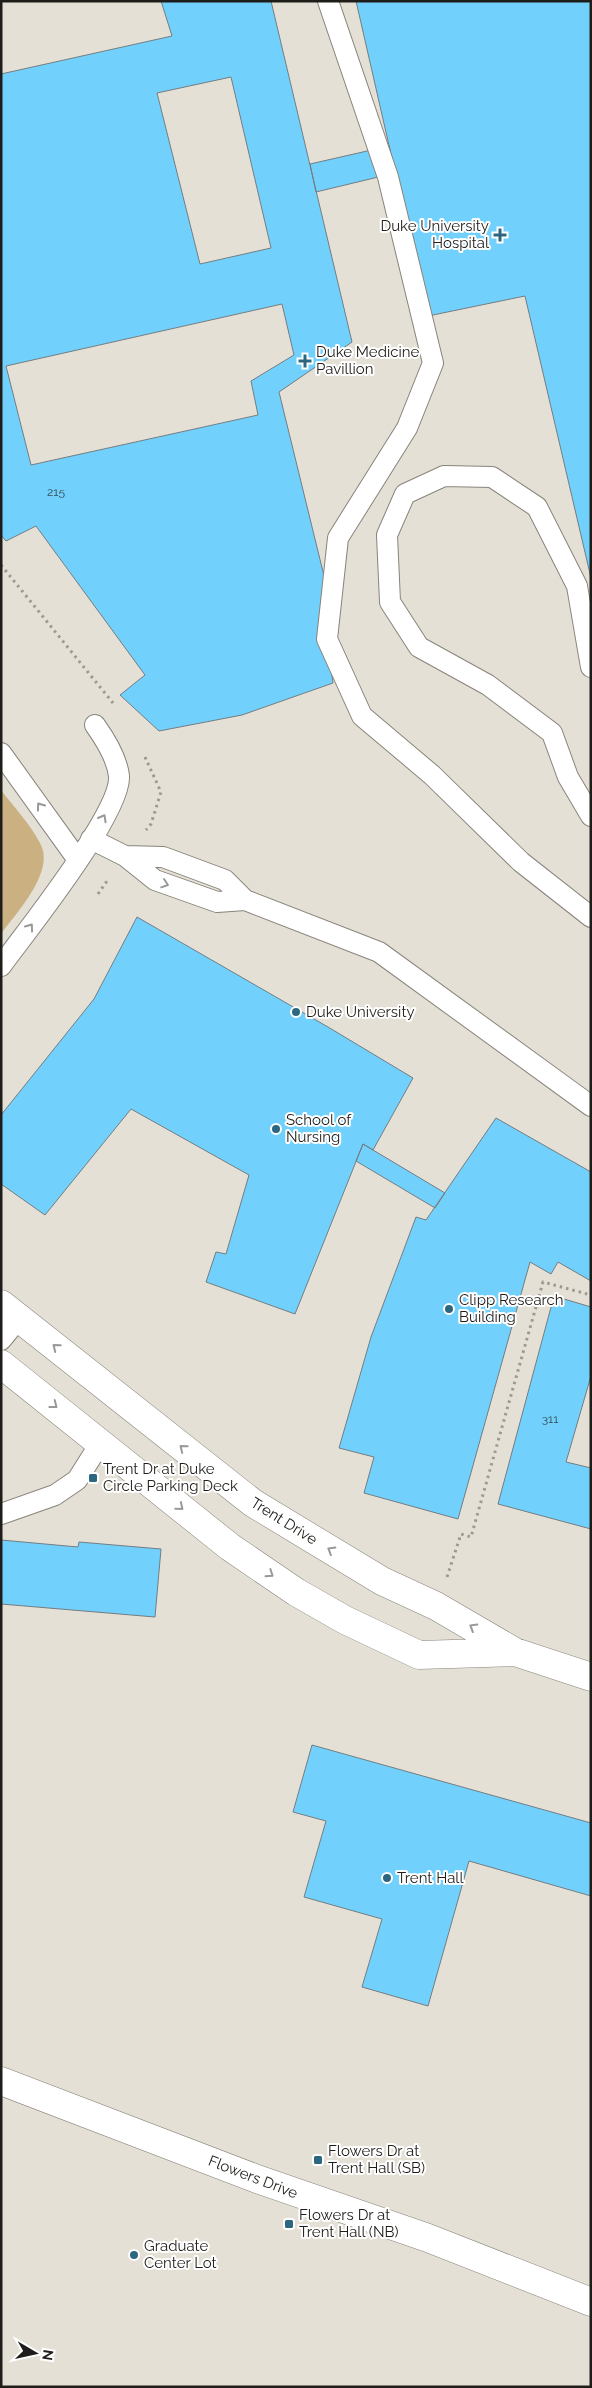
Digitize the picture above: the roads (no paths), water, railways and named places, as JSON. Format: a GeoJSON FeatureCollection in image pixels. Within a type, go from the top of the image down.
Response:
{"type":"FeatureCollection","features":[{"type":"Feature","properties":{"kind":"street","name":"Trent Drive"},"geometry":{"type":"LineString","coordinates":[[10,1311],[254,1503],[382,1581],[436,1606],[515,1652],[591,1676]]}},
{"type":"Feature","properties":{"kind":"street","name":"Trent Drive"},"geometry":{"type":"LineString","coordinates":[[1,1364],[230,1547],[296,1592],[345,1620],[420,1655],[515,1652]]}},
{"type":"Feature","properties":{"kind":"street","name":"Flowers Drive"},"geometry":{"type":"LineString","coordinates":[[1,2081],[257,2179],[428,2238],[591,2302]]}},
{"type":"Feature","properties":{"kind":"lane"},"geometry":{"type":"LineString","coordinates":[[328,1],[388,177],[433,363],[407,428],[338,538],[327,639],[362,716],[432,775],[521,862],[591,917]]}},
{"type":"Feature","properties":{"kind":"lane"},"geometry":{"type":"LineString","coordinates":[[591,667],[578,586],[537,507],[492,477],[444,476],[405,494],[387,535],[390,602],[419,647],[488,685],[552,733],[568,777],[591,816]]}},
{"type":"Feature","properties":{"kind":"lane"},"geometry":{"type":"LineString","coordinates":[[1,966],[78,860],[116,797],[119,776],[108,744],[95,725]]}},
{"type":"Feature","properties":{"kind":"lane"},"geometry":{"type":"LineString","coordinates":[[1,753],[78,860]]}},
{"type":"Feature","properties":{"kind":"lane"},"geometry":{"type":"LineString","coordinates":[[91,839],[125,856],[155,880],[217,902],[245,900],[379,952],[591,1106]]}},
{"type":"Feature","properties":{"kind":"lane"},"geometry":{"type":"LineString","coordinates":[[1,1340],[10,1311]]}},
{"type":"Feature","properties":{"kind":"lane"},"geometry":{"type":"LineString","coordinates":[[1,1514],[55,1495],[76,1480],[101,1442]]}},
{"type":"Feature","properties":{"kind":"place","name":"Duke University Hospital"},"geometry":{"type":"Point","coordinates":[500,235]}},
{"type":"Feature","properties":{"kind":"place","name":"Duke Medicine Pavillion"},"geometry":{"type":"Point","coordinates":[305,361]}},
{"type":"Feature","properties":{"kind":"place","name":"Duke University"},"geometry":{"type":"Point","coordinates":[296,1012]}},
{"type":"Feature","properties":{"kind":"place","name":"School of Nursing"},"geometry":{"type":"Point","coordinates":[276,1129]}},
{"type":"Feature","properties":{"kind":"place","name":"Clipp Research Building"},"geometry":{"type":"Point","coordinates":[449,1309]}},
{"type":"Feature","properties":{"kind":"place","name":"Trent Dr at Duke Circle Parking Deck"},"geometry":{"type":"Point","coordinates":[93,1478]}},
{"type":"Feature","properties":{"kind":"place","name":"Trent Hall"},"geometry":{"type":"Point","coordinates":[387,1878]}},
{"type":"Feature","properties":{"kind":"place","name":"Flowers Dr at Trent Hall (SB)"},"geometry":{"type":"Point","coordinates":[318,2160]}},
{"type":"Feature","properties":{"kind":"place","name":"Flowers Dr at Trent Hall (NB)"},"geometry":{"type":"Point","coordinates":[289,2224]}},
{"type":"Feature","properties":{"kind":"place","name":"Graduate Center Lot"},"geometry":{"type":"Point","coordinates":[134,2255]}}]}
